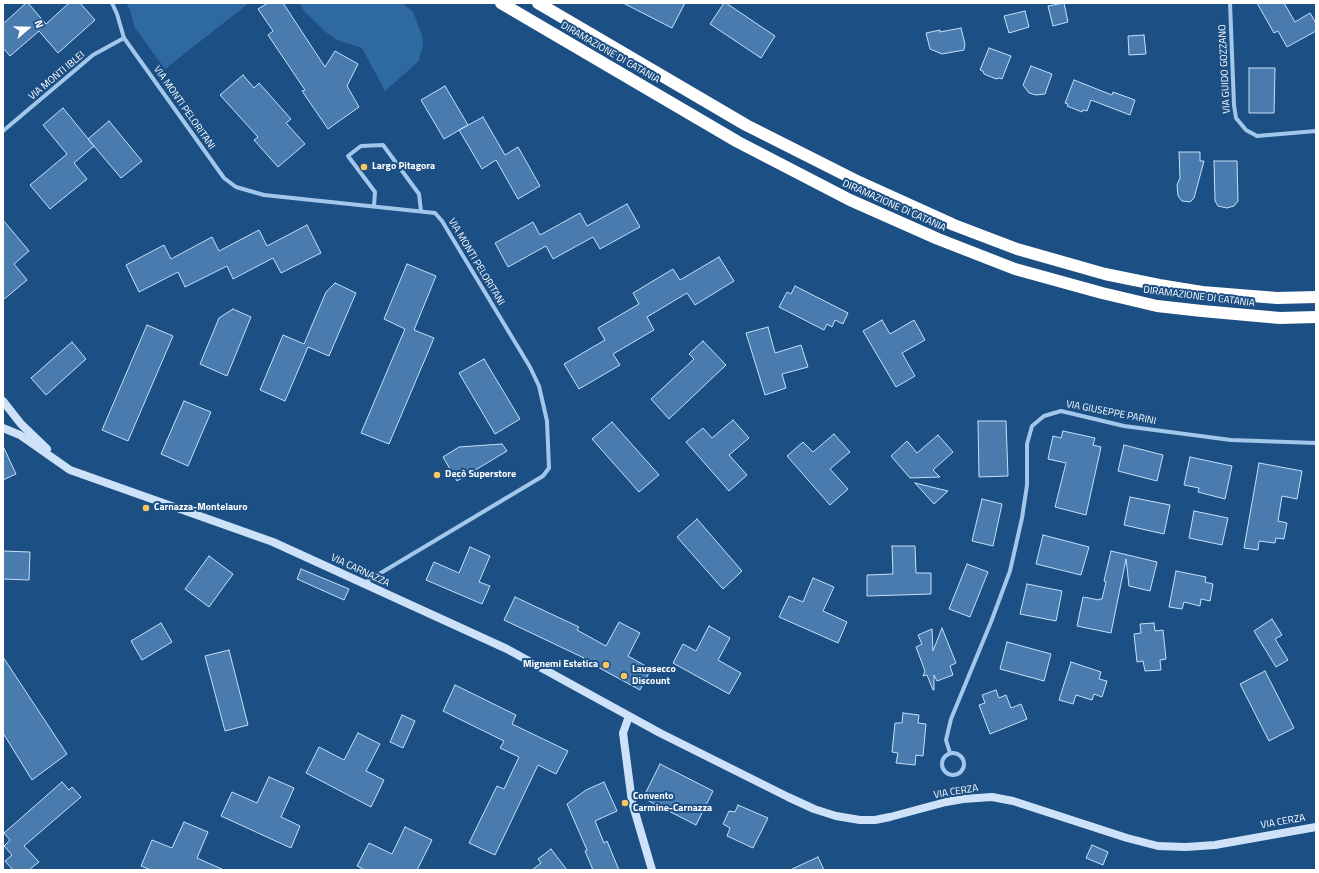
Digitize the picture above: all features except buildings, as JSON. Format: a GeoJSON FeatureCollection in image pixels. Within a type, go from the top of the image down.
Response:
{"type":"FeatureCollection","features":[{"type":"Feature","properties":{"kind":"highway","name":"DIRAMAZIONE DI CATANIA"},"geometry":{"type":"LineString","coordinates":[[501,3],[738,142],[850,200],[973,253],[1015,269],[1102,293],[1158,306],[1273,318],[1316,317]]}},
{"type":"Feature","properties":{"kind":"highway","name":"DIRAMAZIONE DI CATANIA"},"geometry":{"type":"LineString","coordinates":[[538,3],[746,125],[859,182],[954,225],[1017,249],[1105,274],[1202,292],[1277,298],[1316,297]]}},
{"type":"Feature","properties":{"kind":"main road"},"geometry":{"type":"LineString","coordinates":[[3,401],[21,424],[70,470]]}},
{"type":"Feature","properties":{"kind":"main road"},"geometry":{"type":"LineString","coordinates":[[3,428],[20,435],[70,470]]}},
{"type":"Feature","properties":{"kind":"main road","name":"VIA CARNAZZA"},"geometry":{"type":"LineString","coordinates":[[70,470],[273,542],[507,649],[660,733]]}},
{"type":"Feature","properties":{"kind":"main road"},"geometry":{"type":"LineString","coordinates":[[629,716],[623,733],[632,802],[652,870]]}},
{"type":"Feature","properties":{"kind":"main road","name":"VIA CERZA"},"geometry":{"type":"LineString","coordinates":[[660,733],[814,809],[836,816],[860,820],[875,820],[890,817],[963,799],[992,798],[1013,801],[1127,838],[1158,846],[1186,847],[1215,845],[1316,827]]}},
{"type":"Feature","properties":{"kind":"street","name":"VIA MONTI PELORITANI"},"geometry":{"type":"LineString","coordinates":[[112,3],[124,38],[224,178],[236,187],[264,195],[435,213],[442,221],[530,367],[539,386],[547,421],[549,468],[543,476],[364,584]]}},
{"type":"Feature","properties":{"kind":"street","name":"VIA GUIDO GOZZANO"},"geometry":{"type":"LineString","coordinates":[[1230,3],[1234,105],[1236,118],[1246,130],[1257,136],[1316,131]]}},
{"type":"Feature","properties":{"kind":"street","name":"VIA MONTI IBLEI"},"geometry":{"type":"LineString","coordinates":[[3,131],[94,55],[124,38]]}},
{"type":"Feature","properties":{"kind":"street"},"geometry":{"type":"LineString","coordinates":[[374,206],[375,192],[348,156],[361,146],[383,145],[419,194],[421,211]]}},
{"type":"Feature","properties":{"kind":"street","name":"VIA GIUSEPPE PARINI"},"geometry":{"type":"LineString","coordinates":[[950,753],[946,740],[951,719],[991,622],[1010,571],[1022,518],[1027,485],[1027,444],[1032,426],[1044,416],[1061,411],[1124,426],[1231,440],[1316,443]]}},
{"type":"Feature","properties":{"kind":"street"},"geometry":{"type":"LineString","coordinates":[[950,753],[959,755],[964,764],[963,768],[956,775],[946,773],[941,764],[945,755],[950,753]]}},
{"type":"Feature","properties":{"kind":"shaded area"},"geometry":{"type":"Polygon","coordinates":[[[126,3],[249,3],[165,69],[135,28],[130,10],[126,3]]]}},
{"type":"Feature","properties":{"kind":"shaded area"},"geometry":{"type":"Polygon","coordinates":[[[299,3],[404,3],[403,4],[413,12],[422,35],[423,44],[419,61],[385,91],[362,48],[337,40],[327,33],[305,12],[299,3]]]}},
{"type":"Feature","properties":{"kind":"place","name":"Largo Pitagora"},"geometry":{"type":"Point","coordinates":[364,167]}},
{"type":"Feature","properties":{"kind":"place","name":"Decò Superstore"},"geometry":{"type":"Point","coordinates":[437,475]}},
{"type":"Feature","properties":{"kind":"place","name":"Carnazza-Montelauro"},"geometry":{"type":"Point","coordinates":[146,508]}},
{"type":"Feature","properties":{"kind":"place","name":"Mignemi Estetica"},"geometry":{"type":"Point","coordinates":[606,665]}},
{"type":"Feature","properties":{"kind":"place","name":"Lavasecco Discount"},"geometry":{"type":"Point","coordinates":[624,676]}},
{"type":"Feature","properties":{"kind":"place","name":"Convento Carmine-Carnazza"},"geometry":{"type":"Point","coordinates":[625,803]}}]}
